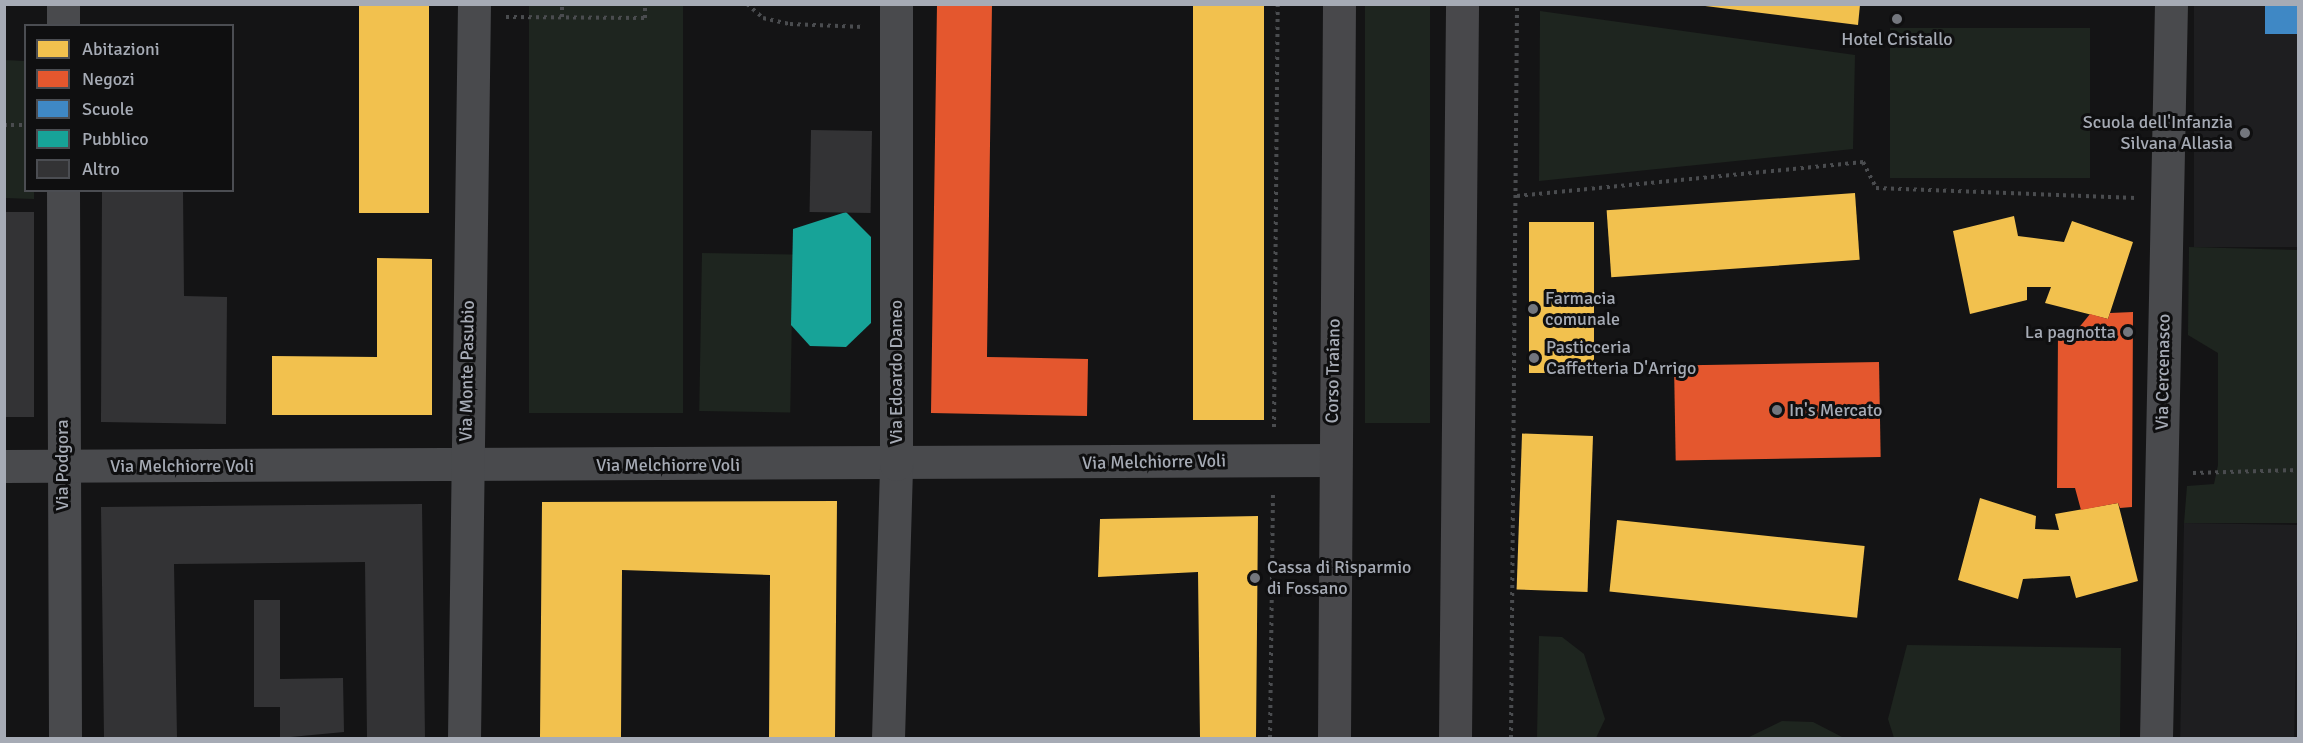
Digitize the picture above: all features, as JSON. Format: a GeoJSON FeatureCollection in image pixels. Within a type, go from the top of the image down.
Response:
{"type":"FeatureCollection","features":[{"type":"Feature","properties":{"kind":"main road","name":"Corso Traiano"},"geometry":{"type":"LineString","coordinates":[[1334,738],[1332,460],[1339,4]]}},
{"type":"Feature","properties":{"kind":"main road"},"geometry":{"type":"LineString","coordinates":[[1455,738],[1462,4]]}},
{"type":"Feature","properties":{"kind":"street"},"geometry":{"type":"LineString","coordinates":[[63,4],[63,24]]}},
{"type":"Feature","properties":{"kind":"street","name":"Via Cercenasco"},"geometry":{"type":"LineString","coordinates":[[2156,738],[2171,4]]}},
{"type":"Feature","properties":{"kind":"street","name":"Via Monte Pasubio"},"geometry":{"type":"LineString","coordinates":[[464,738],[465,465],[474,10]]}},
{"type":"Feature","properties":{"kind":"street","name":"Via Edoardo Daneo"},"geometry":{"type":"LineString","coordinates":[[888,738],[896,464],[896,17]]}},
{"type":"Feature","properties":{"kind":"street","name":"Via Podgora"},"geometry":{"type":"LineString","coordinates":[[63,192],[62,467],[65,738]]}},
{"type":"Feature","properties":{"kind":"street","name":"Via Melchiorre Voli"},"geometry":{"type":"LineString","coordinates":[[4,466],[896,464],[1332,460]]}},
{"type":"Feature","properties":{"kind":"path"},"geometry":{"type":"LineString","coordinates":[[562,4],[562,17]]}},
{"type":"Feature","properties":{"kind":"path"},"geometry":{"type":"LineString","coordinates":[[474,10],[562,17],[645,18],[645,4]]}},
{"type":"Feature","properties":{"kind":"path"},"geometry":{"type":"LineString","coordinates":[[747,4],[763,18],[790,24],[896,17]]}},
{"type":"Feature","properties":{"kind":"path"},"geometry":{"type":"LineString","coordinates":[[1270,738],[1278,4]]}},
{"type":"Feature","properties":{"kind":"path"},"geometry":{"type":"LineString","coordinates":[[1511,738],[1517,4]]}},
{"type":"Feature","properties":{"kind":"path"},"geometry":{"type":"LineString","coordinates":[[4,125],[24,124]]}},
{"type":"Feature","properties":{"kind":"path"},"geometry":{"type":"LineString","coordinates":[[1517,196],[1863,162],[1876,188],[2167,199]]}},
{"type":"Feature","properties":{"kind":"path"},"geometry":{"type":"LineString","coordinates":[[2181,474],[2298,470]]}},
{"type":"Feature","properties":{"kind":"shaded area"},"geometry":{"type":"Polygon","coordinates":[[[529,5],[683,5],[683,413],[529,413],[529,5]]]}},
{"type":"Feature","properties":{"kind":"shaded area"},"geometry":{"type":"Polygon","coordinates":[[[1365,5],[1430,5],[1430,423],[1365,423],[1365,5]]]}},
{"type":"Feature","properties":{"kind":"shaded area","name":"Scuola dell'Infanzia Silvana Allasia"},"geometry":{"type":"Polygon","coordinates":[[[2194,5],[2298,5],[2298,247],[2194,247],[2194,5]]]}},
{"type":"Feature","properties":{"kind":"shaded area"},"geometry":{"type":"Polygon","coordinates":[[[1540,11],[1855,55],[1853,149],[1539,181],[1540,11]]]}},
{"type":"Feature","properties":{"kind":"shaded area"},"geometry":{"type":"Polygon","coordinates":[[[1890,28],[2090,28],[2090,178],[1890,178],[1890,28]]]}},
{"type":"Feature","properties":{"kind":"shaded area"},"geometry":{"type":"Polygon","coordinates":[[[4,60],[24,61],[24,192],[34,192],[34,199],[5,198],[4,60]]]}},
{"type":"Feature","properties":{"kind":"shaded area"},"geometry":{"type":"Polygon","coordinates":[[[2189,247],[2298,250],[2298,523],[2184,523],[2187,486],[2214,484],[2218,465],[2218,353],[2188,335],[2189,247]]]}},
{"type":"Feature","properties":{"kind":"shaded area"},"geometry":{"type":"Polygon","coordinates":[[[702,253],[793,255],[790,413],[699,411],[702,253]]]}},
{"type":"Feature","properties":{"kind":"shaded area"},"geometry":{"type":"Polygon","coordinates":[[[2184,523],[2298,525],[2294,738],[2180,738],[2184,523]]]}},
{"type":"Feature","properties":{"kind":"shaded area"},"geometry":{"type":"Polygon","coordinates":[[[1539,636],[1562,637],[1584,654],[1605,719],[1596,738],[1537,738],[1539,636]]]}},
{"type":"Feature","properties":{"kind":"shaded area"},"geometry":{"type":"Polygon","coordinates":[[[1907,645],[2121,648],[2120,738],[1894,738],[1888,719],[1907,645]]]}},
{"type":"Feature","properties":{"kind":"shaded area"},"geometry":{"type":"Polygon","coordinates":[[[1782,721],[1813,722],[1844,738],[1747,738],[1782,721]]]}},
{"type":"Feature","properties":{"kind":"building: Abitazioni"},"geometry":{"type":"Polygon","coordinates":[[[359,4],[429,4],[429,213],[359,213],[359,4]]]}},
{"type":"Feature","properties":{"kind":"building: Abitazioni"},"geometry":{"type":"Polygon","coordinates":[[[1193,4],[1264,4],[1264,420],[1193,420],[1193,4]]]}},
{"type":"Feature","properties":{"kind":"building: Abitazioni"},"geometry":{"type":"Polygon","coordinates":[[[1697,5],[1860,5],[1858,25],[1697,5]]]}},
{"type":"Feature","properties":{"kind":"building: Abitazioni"},"geometry":{"type":"Polygon","coordinates":[[[1855,193],[1860,260],[1611,277],[1607,210],[1855,193]]]}},
{"type":"Feature","properties":{"kind":"building: Abitazioni"},"geometry":{"type":"Polygon","coordinates":[[[2014,216],[2018,236],[2064,242],[2072,221],[2133,242],[2108,319],[2045,303],[2051,287],[2027,287],[2027,300],[1970,314],[1953,231],[2014,216]]]}},
{"type":"Feature","properties":{"kind":"building: Abitazioni"},"geometry":{"type":"Polygon","coordinates":[[[1529,222],[1594,222],[1594,373],[1529,373],[1529,222]]]}},
{"type":"Feature","properties":{"kind":"building: Abitazioni"},"geometry":{"type":"Polygon","coordinates":[[[377,258],[432,259],[432,415],[272,415],[272,356],[377,357],[377,258]]]}},
{"type":"Feature","properties":{"kind":"building: Abitazioni"},"geometry":{"type":"Polygon","coordinates":[[[1522,434],[1593,436],[1588,592],[1517,589],[1522,434]]]}},
{"type":"Feature","properties":{"kind":"building: Abitazioni"},"geometry":{"type":"Polygon","coordinates":[[[1980,498],[2036,516],[2035,529],[2059,530],[2055,514],[2118,503],[2138,581],[2076,598],[2070,576],[2023,579],[2018,599],[1958,580],[1980,498]]]}},
{"type":"Feature","properties":{"kind":"building: Abitazioni"},"geometry":{"type":"Polygon","coordinates":[[[837,501],[835,738],[769,738],[770,575],[622,570],[621,738],[540,738],[542,502],[837,501]]]}},
{"type":"Feature","properties":{"kind":"building: Abitazioni"},"geometry":{"type":"Polygon","coordinates":[[[1258,516],[1256,738],[1200,738],[1198,572],[1098,577],[1100,519],[1258,516]]]}},
{"type":"Feature","properties":{"kind":"building: Abitazioni"},"geometry":{"type":"Polygon","coordinates":[[[1617,520],[1865,546],[1857,618],[1609,592],[1617,520]]]}},
{"type":"Feature","properties":{"kind":"building: Negozi"},"geometry":{"type":"Polygon","coordinates":[[[937,4],[992,4],[987,357],[1088,359],[1087,416],[931,413],[937,4]]]}},
{"type":"Feature","properties":{"kind":"building: Negozi"},"geometry":{"type":"Polygon","coordinates":[[[2133,312],[2132,507],[2120,508],[2118,503],[2081,510],[2075,488],[2057,488],[2058,330],[2077,330],[2090,314],[2108,319],[2110,313],[2133,312]]]}},
{"type":"Feature","properties":{"kind":"building: Negozi","name":"In's Mercato"},"geometry":{"type":"Polygon","coordinates":[[[1879,362],[1881,457],[1676,461],[1674,366],[1879,362]]]}},
{"type":"Feature","properties":{"kind":"building: Scuole"},"geometry":{"type":"Polygon","coordinates":[[[2265,4],[2298,4],[2298,34],[2265,34],[2265,4]]]}},
{"type":"Feature","properties":{"kind":"building: Pubblico"},"geometry":{"type":"Polygon","coordinates":[[[846,212],[871,237],[871,323],[846,347],[810,346],[791,325],[793,229],[846,212]]]}},
{"type":"Feature","properties":{"kind":"building: Altro"},"geometry":{"type":"Polygon","coordinates":[[[811,130],[872,131],[871,213],[810,212],[811,130]]]}},
{"type":"Feature","properties":{"kind":"building: Altro"},"geometry":{"type":"Polygon","coordinates":[[[102,192],[183,192],[184,296],[227,297],[226,424],[101,422],[102,192]]]}},
{"type":"Feature","properties":{"kind":"building: Altro"},"geometry":{"type":"Polygon","coordinates":[[[4,212],[34,212],[34,417],[4,417],[4,212]]]}},
{"type":"Feature","properties":{"kind":"building: Altro"},"geometry":{"type":"Polygon","coordinates":[[[422,504],[425,738],[367,738],[365,562],[174,564],[177,738],[104,738],[101,507],[422,504]]]}},
{"type":"Feature","properties":{"kind":"building: Altro"},"geometry":{"type":"Polygon","coordinates":[[[254,600],[280,600],[280,679],[343,678],[344,732],[280,738],[280,707],[254,707],[254,600]]]}},
{"type":"Feature","properties":{"kind":"place","name":"Hotel Cristallo"},"geometry":{"type":"Point","coordinates":[1897,19]}},
{"type":"Feature","properties":{"kind":"place","name":"Scuola dell'Infanzia Silvana Allasia"},"geometry":{"type":"Point","coordinates":[2245,133]}},
{"type":"Feature","properties":{"kind":"place","name":"Farmacia comunale"},"geometry":{"type":"Point","coordinates":[1533,309]}},
{"type":"Feature","properties":{"kind":"place","name":"La pagnotta"},"geometry":{"type":"Point","coordinates":[2128,332]}},
{"type":"Feature","properties":{"kind":"place","name":"Pasticceria Caffetteria D'Arrigo"},"geometry":{"type":"Point","coordinates":[1534,358]}},
{"type":"Feature","properties":{"kind":"place","name":"In's Mercato"},"geometry":{"type":"Point","coordinates":[1777,410]}},
{"type":"Feature","properties":{"kind":"place","name":"Cassa di Risparmio di Fossano"},"geometry":{"type":"Point","coordinates":[1255,578]}}]}
